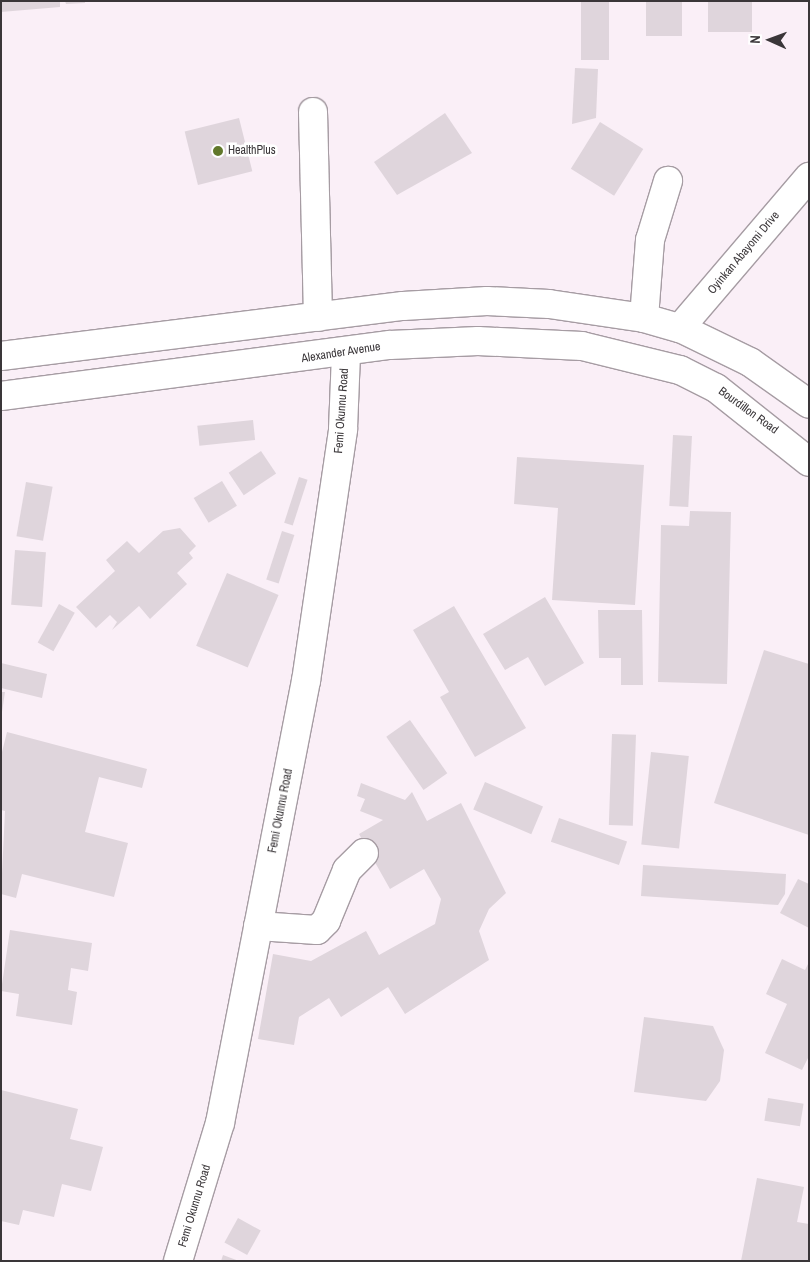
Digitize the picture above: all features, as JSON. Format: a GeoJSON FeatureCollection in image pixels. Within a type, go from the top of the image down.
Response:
{"type":"FeatureCollection","features":[{"type":"Feature","properties":{"kind":"main road"},"geometry":{"type":"LineString","coordinates":[[313,112],[318,317]]}},
{"type":"Feature","properties":{"kind":"main road","name":"Oyinkan Abayomi Drive"},"geometry":{"type":"LineString","coordinates":[[680,328],[809,177]]}},
{"type":"Feature","properties":{"kind":"main road"},"geometry":{"type":"LineString","coordinates":[[644,318],[650,240],[668,181]]}},
{"type":"Feature","properties":{"kind":"main road"},"geometry":{"type":"LineString","coordinates":[[29,392],[13,354],[318,317],[487,301],[549,304],[644,318],[680,328],[750,362],[809,404]]}},
{"type":"Feature","properties":{"kind":"main road","name":"Alexander Avenue"},"geometry":{"type":"LineString","coordinates":[[1,396],[441,342],[533,342],[619,352],[680,370]]}},
{"type":"Feature","properties":{"kind":"main road","name":"Femi Okunnu Road"},"geometry":{"type":"LineString","coordinates":[[178,1261],[220,1123],[306,681],[343,429],[346,354]]}},
{"type":"Feature","properties":{"kind":"main road","name":"Bourdillon Road"},"geometry":{"type":"LineString","coordinates":[[680,370],[724,393],[809,462]]}},
{"type":"Feature","properties":{"kind":"main road"},"geometry":{"type":"LineString","coordinates":[[258,926],[317,930],[326,921],[347,870],[364,853]]}},
{"type":"Feature","properties":{"kind":"building"},"geometry":{"type":"Polygon","coordinates":[[[1,1],[60,1],[60,7],[1,12],[1,1]]]}},
{"type":"Feature","properties":{"kind":"building"},"geometry":{"type":"Polygon","coordinates":[[[65,1],[85,1],[85,3],[66,4],[65,1]]]}},
{"type":"Feature","properties":{"kind":"building"},"geometry":{"type":"Polygon","coordinates":[[[581,1],[609,1],[609,60],[581,60],[581,1]]]}},
{"type":"Feature","properties":{"kind":"building"},"geometry":{"type":"Polygon","coordinates":[[[646,1],[682,1],[682,36],[646,36],[646,1]]]}},
{"type":"Feature","properties":{"kind":"building"},"geometry":{"type":"Polygon","coordinates":[[[708,1],[752,1],[752,32],[708,32],[708,1]]]}},
{"type":"Feature","properties":{"kind":"building"},"geometry":{"type":"Polygon","coordinates":[[[575,68],[598,69],[596,118],[572,124],[575,68]]]}},
{"type":"Feature","properties":{"kind":"building"},"geometry":{"type":"Polygon","coordinates":[[[445,113],[472,153],[397,195],[374,162],[445,113]]]}},
{"type":"Feature","properties":{"kind":"building","name":"HealthPlus"},"geometry":{"type":"Polygon","coordinates":[[[239,118],[252,171],[198,185],[185,132],[239,118]]]}},
{"type":"Feature","properties":{"kind":"building"},"geometry":{"type":"Polygon","coordinates":[[[600,122],[643,149],[614,196],[571,169],[600,122]]]}},
{"type":"Feature","properties":{"kind":"building"},"geometry":{"type":"Polygon","coordinates":[[[253,420],[255,440],[199,446],[197,426],[253,420]]]}},
{"type":"Feature","properties":{"kind":"building"},"geometry":{"type":"Polygon","coordinates":[[[673,435],[692,436],[688,507],[669,506],[673,435]]]}},
{"type":"Feature","properties":{"kind":"building"},"geometry":{"type":"Polygon","coordinates":[[[261,451],[276,473],[244,495],[229,473],[261,451]]]}},
{"type":"Feature","properties":{"kind":"building"},"geometry":{"type":"Polygon","coordinates":[[[517,457],[644,465],[635,605],[552,600],[558,508],[514,504],[517,457]]]}},
{"type":"Feature","properties":{"kind":"building"},"geometry":{"type":"Polygon","coordinates":[[[299,477],[308,480],[293,525],[284,523],[299,477]]]}},
{"type":"Feature","properties":{"kind":"building"},"geometry":{"type":"Polygon","coordinates":[[[222,481],[237,506],[209,523],[194,498],[222,481]]]}},
{"type":"Feature","properties":{"kind":"building"},"geometry":{"type":"Polygon","coordinates":[[[26,482],[53,487],[43,541],[16,536],[26,482]]]}},
{"type":"Feature","properties":{"kind":"building"},"geometry":{"type":"Polygon","coordinates":[[[690,511],[731,512],[727,684],[658,682],[661,525],[689,526],[690,511]]]}},
{"type":"Feature","properties":{"kind":"building"},"geometry":{"type":"Polygon","coordinates":[[[180,528],[196,546],[189,553],[193,558],[177,573],[187,584],[150,619],[139,606],[112,630],[117,622],[110,615],[96,628],[76,607],[115,571],[106,560],[127,541],[139,553],[163,531],[180,528]]]}},
{"type":"Feature","properties":{"kind":"building"},"geometry":{"type":"Polygon","coordinates":[[[282,531],[294,535],[279,584],[266,580],[282,531]]]}},
{"type":"Feature","properties":{"kind":"building"},"geometry":{"type":"Polygon","coordinates":[[[15,550],[46,552],[42,607],[11,605],[15,550]]]}},
{"type":"Feature","properties":{"kind":"building"},"geometry":{"type":"Polygon","coordinates":[[[227,573],[279,595],[248,668],[196,646],[227,573]]]}},
{"type":"Feature","properties":{"kind":"building"},"geometry":{"type":"Polygon","coordinates":[[[545,597],[584,663],[545,686],[528,657],[505,670],[483,634],[545,597]]]}},
{"type":"Feature","properties":{"kind":"building"},"geometry":{"type":"Polygon","coordinates":[[[59,604],[75,613],[53,651],[38,642],[59,604]]]}},
{"type":"Feature","properties":{"kind":"building"},"geometry":{"type":"Polygon","coordinates":[[[454,606],[526,728],[475,757],[440,697],[449,692],[413,630],[454,606]]]}},
{"type":"Feature","properties":{"kind":"building"},"geometry":{"type":"Polygon","coordinates":[[[598,610],[642,610],[643,685],[621,685],[621,658],[599,658],[598,610]]]}},
{"type":"Feature","properties":{"kind":"building"},"geometry":{"type":"Polygon","coordinates":[[[764,650],[809,664],[809,835],[714,803],[764,650]]]}},
{"type":"Feature","properties":{"kind":"building"},"geometry":{"type":"Polygon","coordinates":[[[1,663],[47,674],[42,698],[1,688],[1,663]]]}},
{"type":"Feature","properties":{"kind":"building"},"geometry":{"type":"Polygon","coordinates":[[[1,692],[5,692],[2,712],[1,712],[1,692]]]}},
{"type":"Feature","properties":{"kind":"building"},"geometry":{"type":"Polygon","coordinates":[[[410,720],[447,773],[424,790],[386,737],[410,720]]]}},
{"type":"Feature","properties":{"kind":"building"},"geometry":{"type":"Polygon","coordinates":[[[7,732],[147,769],[142,788],[99,777],[85,832],[128,843],[114,897],[22,874],[16,898],[1,894],[5,811],[1,810],[1,756],[7,732]]]}},
{"type":"Feature","properties":{"kind":"building"},"geometry":{"type":"Polygon","coordinates":[[[612,734],[636,735],[633,826],[609,825],[612,734]]]}},
{"type":"Feature","properties":{"kind":"building"},"geometry":{"type":"Polygon","coordinates":[[[651,752],[689,756],[679,848],[641,844],[651,752]]]}},
{"type":"Feature","properties":{"kind":"building"},"geometry":{"type":"Polygon","coordinates":[[[485,782],[543,807],[531,834],[473,810],[485,782]]]}},
{"type":"Feature","properties":{"kind":"building"},"geometry":{"type":"Polygon","coordinates":[[[361,783],[405,800],[412,792],[427,821],[461,803],[506,893],[489,909],[479,931],[489,960],[405,1014],[388,987],[341,1017],[329,998],[299,1017],[294,1045],[258,1039],[273,954],[311,961],[366,931],[379,955],[435,924],[441,899],[424,869],[390,889],[359,834],[383,820],[360,811],[365,799],[357,796],[361,783]]]}},
{"type":"Feature","properties":{"kind":"building"},"geometry":{"type":"Polygon","coordinates":[[[559,818],[627,841],[619,865],[551,842],[559,818]]]}},
{"type":"Feature","properties":{"kind":"building"},"geometry":{"type":"Polygon","coordinates":[[[643,865],[786,874],[785,894],[778,905],[641,896],[643,865]]]}},
{"type":"Feature","properties":{"kind":"building"},"geometry":{"type":"Polygon","coordinates":[[[798,879],[809,884],[809,928],[780,913],[798,879]]]}},
{"type":"Feature","properties":{"kind":"building"},"geometry":{"type":"Polygon","coordinates":[[[10,930],[92,943],[88,971],[71,968],[68,990],[77,992],[72,1025],[16,1016],[19,994],[1,991],[10,930]]]}},
{"type":"Feature","properties":{"kind":"building"},"geometry":{"type":"Polygon","coordinates":[[[782,959],[805,970],[809,962],[809,1056],[802,1070],[765,1053],[787,1004],[766,994],[782,959]]]}},
{"type":"Feature","properties":{"kind":"building"},"geometry":{"type":"Polygon","coordinates":[[[644,1017],[713,1026],[724,1050],[720,1081],[706,1101],[634,1092],[644,1017]]]}},
{"type":"Feature","properties":{"kind":"building"},"geometry":{"type":"Polygon","coordinates":[[[1,1090],[78,1109],[70,1139],[103,1147],[91,1191],[62,1184],[54,1217],[23,1210],[19,1225],[1,1221],[1,1090]]]}},
{"type":"Feature","properties":{"kind":"building"},"geometry":{"type":"Polygon","coordinates":[[[768,1098],[804,1104],[800,1126],[764,1121],[768,1098]]]}},
{"type":"Feature","properties":{"kind":"building"},"geometry":{"type":"Polygon","coordinates":[[[757,1178],[804,1187],[797,1222],[809,1224],[809,1261],[741,1261],[757,1178]]]}},
{"type":"Feature","properties":{"kind":"building"},"geometry":{"type":"Polygon","coordinates":[[[238,1218],[261,1231],[247,1255],[224,1242],[238,1218]]]}},
{"type":"Feature","properties":{"kind":"building"},"geometry":{"type":"Polygon","coordinates":[[[223,1255],[239,1261],[221,1261],[223,1255]]]}},
{"type":"Feature","properties":{"kind":"place","name":"HealthPlus"},"geometry":{"type":"Point","coordinates":[218,151]}}]}
